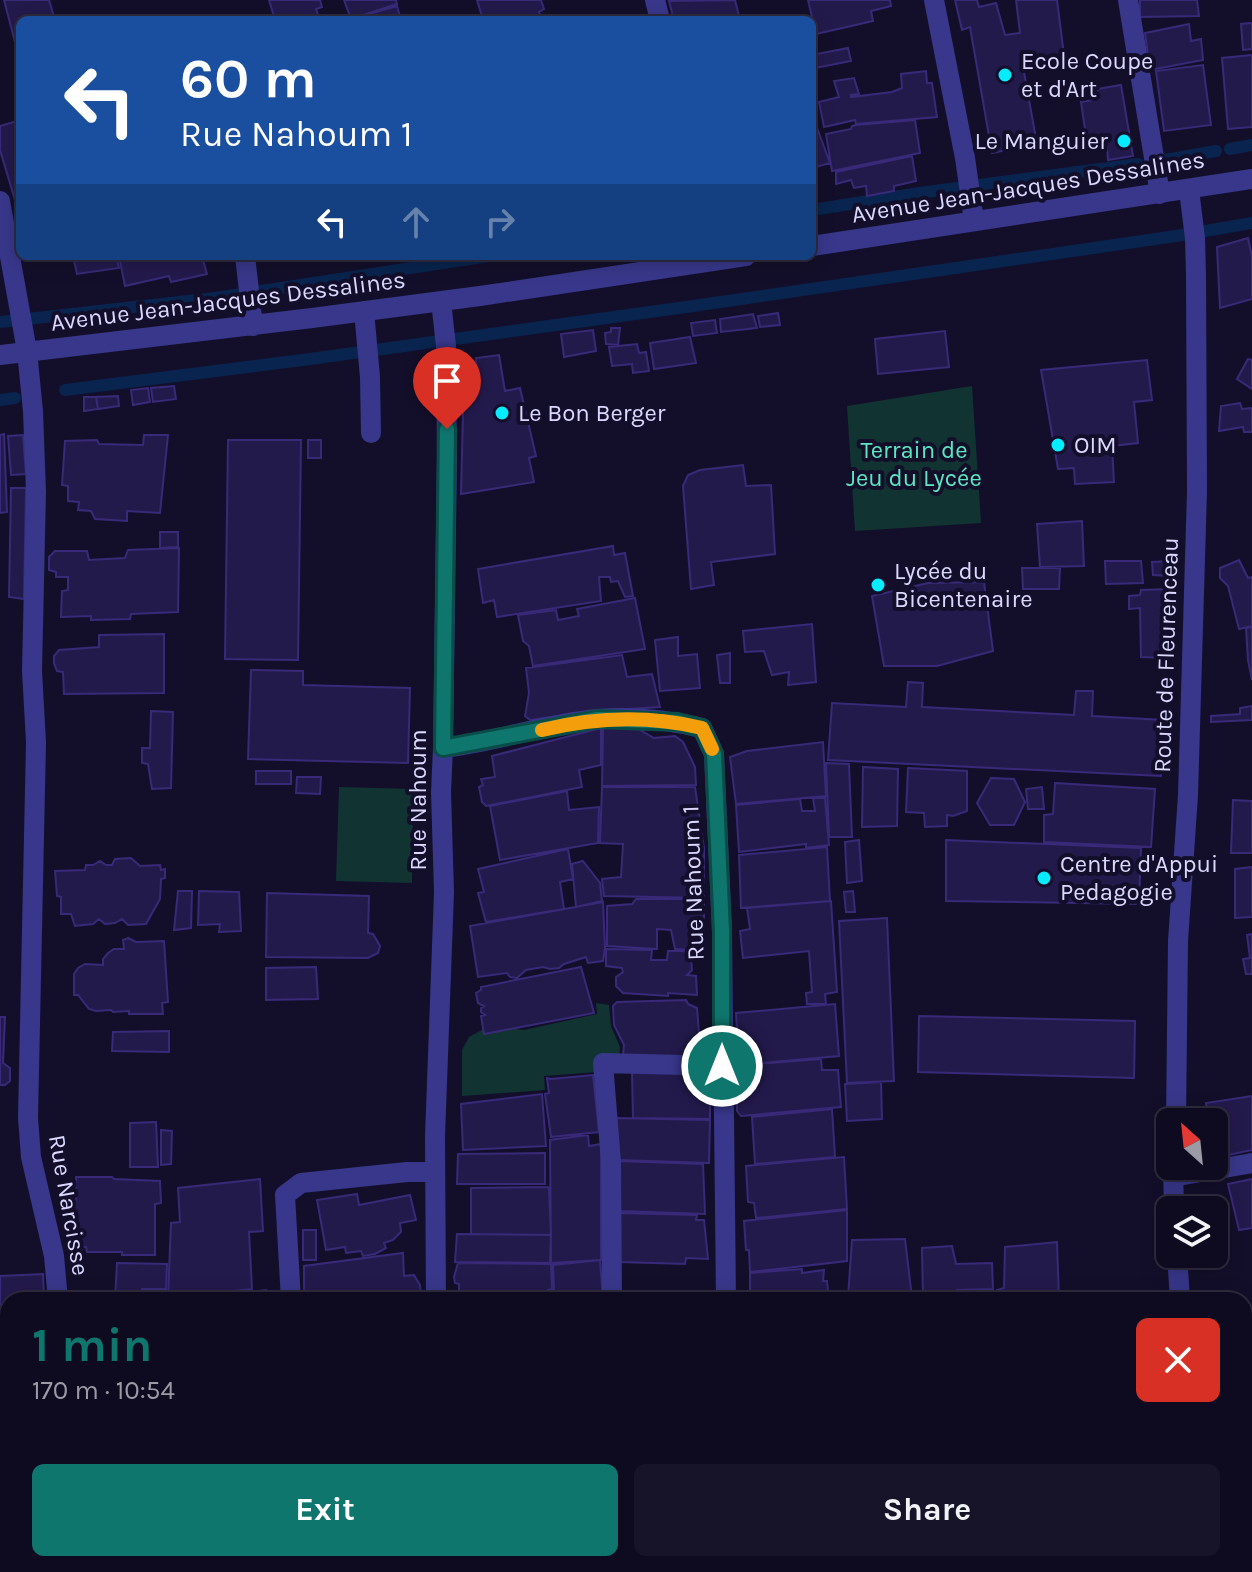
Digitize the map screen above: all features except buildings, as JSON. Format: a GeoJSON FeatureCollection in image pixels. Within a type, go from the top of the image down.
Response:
{"type":"FeatureCollection","features":[{"type":"Feature","properties":{"kind":"street"},"geometry":{"type":"LineString","coordinates":[[934,0],[968,175],[972,213]]}},
{"type":"Feature","properties":{"kind":"street"},"geometry":{"type":"LineString","coordinates":[[1128,0],[1160,194]]}},
{"type":"Feature","properties":{"kind":"street","name":"Avenue Jean-Jacques Dessalines"},"geometry":{"type":"LineString","coordinates":[[816,245],[972,213],[1160,194],[1252,179]]}},
{"type":"Feature","properties":{"kind":"street","name":"Route de Fleurenceau"},"geometry":{"type":"LineString","coordinates":[[1176,1108],[1178,941],[1188,795],[1197,491],[1195,233],[1189,190]]}},
{"type":"Feature","properties":{"kind":"street","name":"Rue Narcisse"},"geometry":{"type":"LineString","coordinates":[[0,201],[23,321],[33,411],[36,492],[32,671],[36,758],[28,1118],[31,1157],[54,1256],[57,1292]]}},
{"type":"Feature","properties":{"kind":"street"},"geometry":{"type":"LineString","coordinates":[[246,260],[253,326]]}},
{"type":"Feature","properties":{"kind":"street","name":"Avenue Jean-Jacques Dessalines"},"geometry":{"type":"LineString","coordinates":[[0,355],[441,301],[697,260]]}},
{"type":"Feature","properties":{"kind":"street","name":"Rue Nahoum"},"geometry":{"type":"LineString","coordinates":[[436,1292],[435,1172],[444,892],[441,792],[447,457],[446,340],[441,301]]}},
{"type":"Feature","properties":{"kind":"street"},"geometry":{"type":"LineString","coordinates":[[364,311],[371,433]]}},
{"type":"Feature","properties":{"kind":"street","name":"Rue Nahoum 1"},"geometry":{"type":"LineString","coordinates":[[443,748],[598,719],[666,721],[702,728],[714,754],[722,931],[726,1292]]}},
{"type":"Feature","properties":{"kind":"street"},"geometry":{"type":"LineString","coordinates":[[612,1292],[611,1162],[603,1063],[722,1066]]}},
{"type":"Feature","properties":{"kind":"street"},"geometry":{"type":"LineString","coordinates":[[1228,1166],[1252,1163]]}},
{"type":"Feature","properties":{"kind":"street"},"geometry":{"type":"LineString","coordinates":[[291,1292],[285,1195],[301,1183],[435,1172]]}},
{"type":"Feature","properties":{"kind":"street"},"geometry":{"type":"LineString","coordinates":[[1178,1268],[1179,1292]]}},
{"type":"Feature","properties":{"kind":"green space","name":"Terrain de Jeu du Lycée"},"geometry":{"type":"Polygon","coordinates":[[[972,386],[981,523],[855,531],[847,406],[972,386]]]}},
{"type":"Feature","properties":{"kind":"green space"},"geometry":{"type":"Polygon","coordinates":[[[339,787],[413,789],[412,883],[336,881],[339,787]]]}},
{"type":"Feature","properties":{"kind":"green space"},"geometry":{"type":"Polygon","coordinates":[[[596,1003],[609,1005],[611,1026],[620,1047],[619,1060],[597,1072],[544,1076],[545,1090],[462,1096],[462,1050],[469,1037],[489,1026],[524,1030],[597,1014],[596,1003]]]}},
{"type":"Feature","properties":{"kind":"waterway"},"geometry":{"type":"LineString","coordinates":[[1230,149],[1252,145]]}},
{"type":"Feature","properties":{"kind":"waterway"},"geometry":{"type":"LineString","coordinates":[[1165,160],[1216,151]]}},
{"type":"Feature","properties":{"kind":"waterway"},"geometry":{"type":"LineString","coordinates":[[816,209],[1138,164]]}},
{"type":"Feature","properties":{"kind":"waterway"},"geometry":{"type":"LineString","coordinates":[[65,390],[693,306],[1252,223]]}},
{"type":"Feature","properties":{"kind":"waterway"},"geometry":{"type":"LineString","coordinates":[[0,322],[215,298],[463,260]]}},
{"type":"Feature","properties":{"kind":"waterway"},"geometry":{"type":"LineString","coordinates":[[0,400],[15,398]]}},
{"type":"Feature","properties":{"kind":"slow traffic"},"geometry":{"type":"LineString","coordinates":[[542,730],[598,719],[677,722],[702,728],[712,749]]}},
{"type":"Feature","properties":{"kind":"place","name":"Ecole Coupe et d'Art"},"geometry":{"type":"Point","coordinates":[1005,75]}},
{"type":"Feature","properties":{"kind":"place","name":"Le Manguier"},"geometry":{"type":"Point","coordinates":[1124,141]}},
{"type":"Feature","properties":{"kind":"place","name":"Le Bon Berger"},"geometry":{"type":"Point","coordinates":[502,413]}},
{"type":"Feature","properties":{"kind":"place","name":"OIM"},"geometry":{"type":"Point","coordinates":[1058,445]}},
{"type":"Feature","properties":{"kind":"place","name":"Lycée du Bicentenaire"},"geometry":{"type":"Point","coordinates":[878,585]}},
{"type":"Feature","properties":{"kind":"place","name":"Centre d'Appui Pedagogie"},"geometry":{"type":"Point","coordinates":[1044,878]}},
{"type":"Feature","properties":{"kind":"route"},"geometry":{"type":"LineString","coordinates":[[447,429],[443,748],[598,719],[656,720],[702,728],[714,754],[722,931],[722,1066]]}}]}
